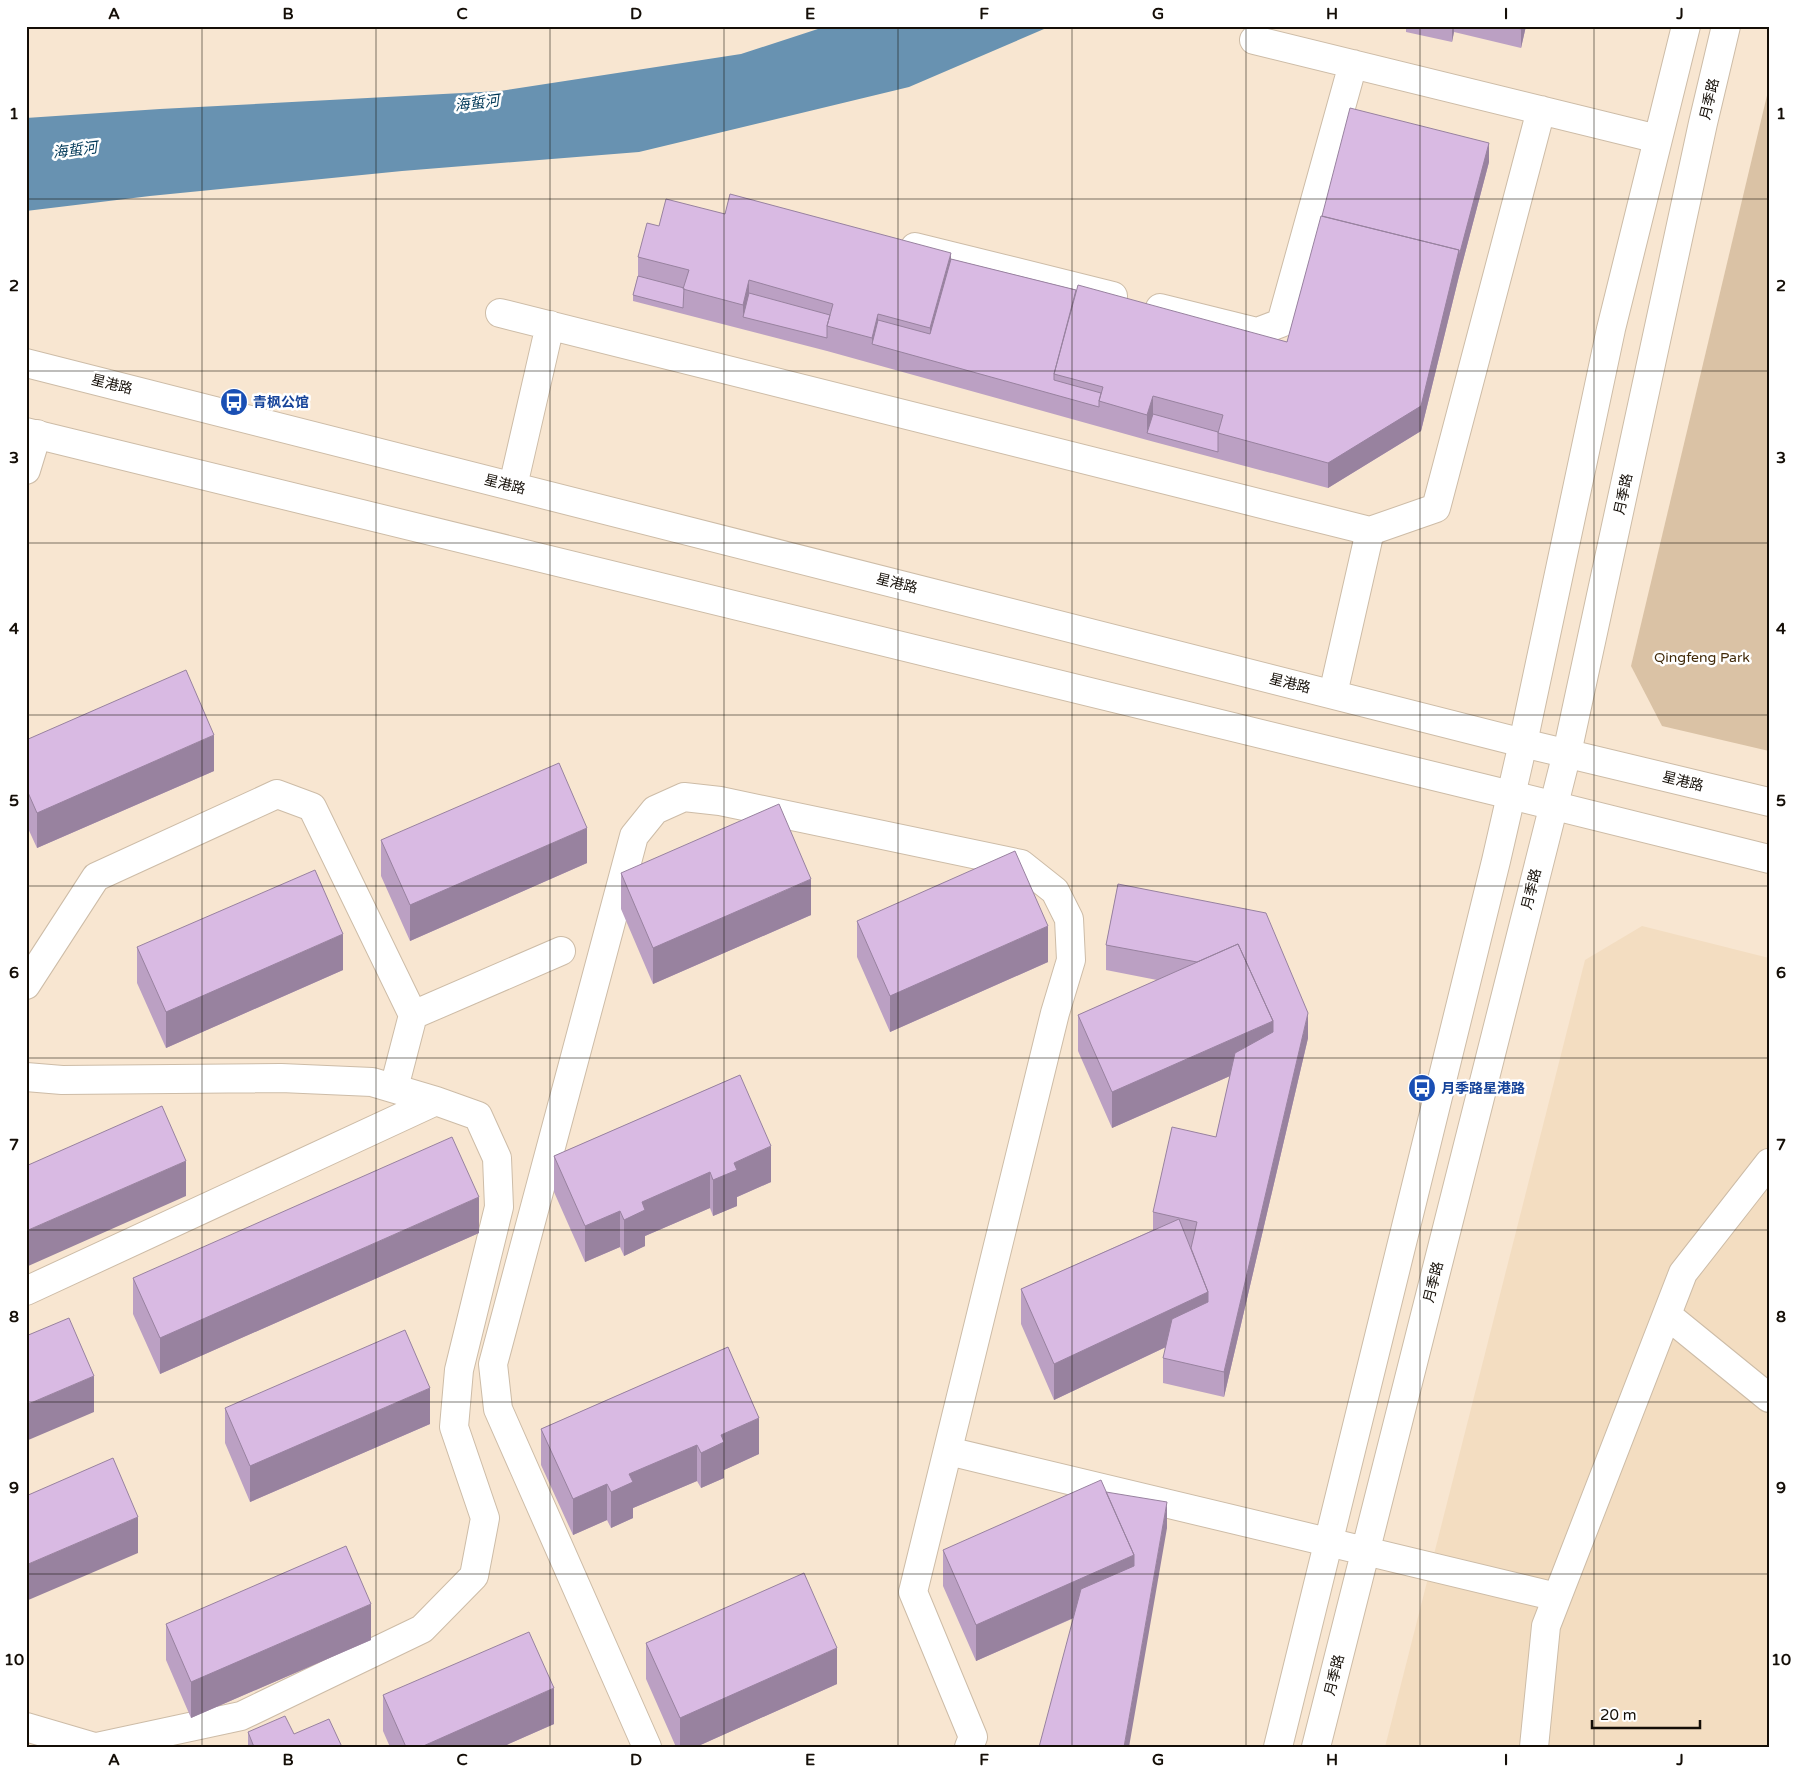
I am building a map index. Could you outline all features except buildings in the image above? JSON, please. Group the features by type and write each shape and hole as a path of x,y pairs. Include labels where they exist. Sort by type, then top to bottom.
{"main road":[{"path":"1278,1747 1511,795 1611,329 1686,26"},
{"name":"月季路","path":"1316,1747 1567,753 1726,26"},
{"path":"1254,40 1658,139"},
{"path":"891,241 1257,332 1281,322 1353,64"},
{"path":"500,312 1370,531 1436,508 1540,110"},
{"path":"513,486 550,325"},
{"name":"星港路","path":"26,363 1523,743 1769,802"},
{"path":"26,470 32,433 1553,805 1769,860"},
{"path":"1333,694 1370,531"},
{"path":"26,985 96,876 277,794 312,807 413,1015 394,1088"},
{"path":"647,1747 498,1409 493,1364 634,836 655,810 684,798 720,801 1021,864 1055,891 1069,919 1071,960 1055,1013 913,1592 972,1737 969,1747"},
{"path":"413,1015 561,951"},
{"path":"26,1077 62,1080 281,1078 372,1082 394,1088 478,1116 497,1158 499,1207 459,1370 454,1426 485,1518 474,1576 422,1629 241,1716 95,1747 26,1727"},
{"path":"26,1291 436,1101"},
{"path":"1534,1747 1546,1626 1667,1315 1684,1273 1769,1163"},
{"path":"1667,1315 1769,1398"},
{"path":"948,1451 1557,1597"}],"shaded area":[{"path":"1642,926 1769,958 1769,1747 1385,1747 1585,960"}],"green space":[{"name":"Qingfeng Park","path":"1769,87 1769,751 1662,726 1631,666"}],"water":[{"name":"海蜇河","path":"827,26 1051,26 909,87 639,152 402,171 150,196 26,211 26,118 500,91 741,54"}],"place":[{"name":"青枫公馆","path":"234,402"},
{"name":"月季路星港路","path":"1422,1088"}]}
